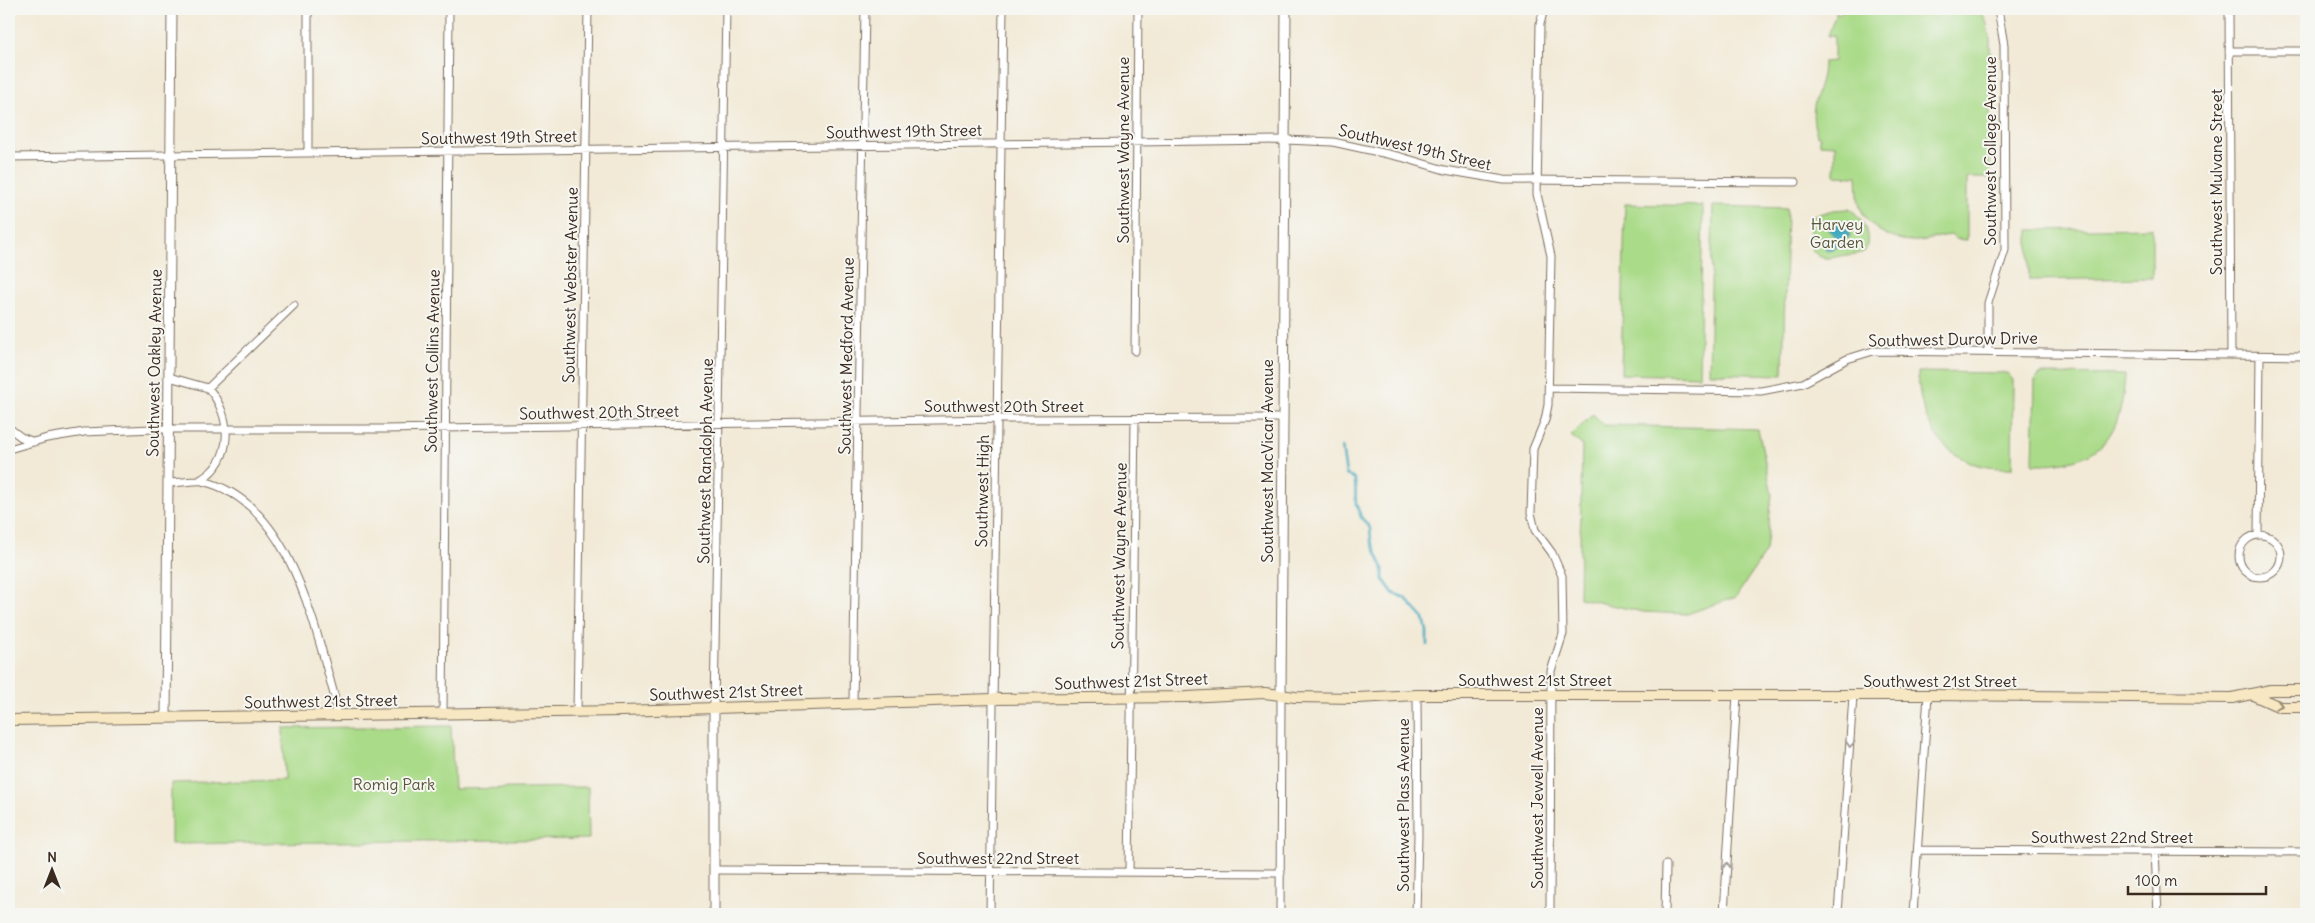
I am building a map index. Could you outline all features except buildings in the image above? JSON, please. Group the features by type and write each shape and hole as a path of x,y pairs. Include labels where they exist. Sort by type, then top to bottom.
{"main road":[{"name":"Southwest 21st Street","path":"9,720 578,712 1265,693 1295,697 1357,698 1417,695 1928,695 2232,698 2272,690 2306,690"},
{"path":"2253,695 2280,707 2306,707"}],"street":[{"path":"9,9 9,43"},
{"name":"Southwest Oakley Avenue","path":"166,718 172,9"},
{"path":"308,9 308,153"},
{"name":"Southwest Collins Avenue","path":"443,714 449,9"},
{"name":"Southwest Webster Avenue","path":"578,712 588,9"},
{"name":"Southwest Randolph Avenue","path":"714,914 714,707 726,9"},
{"name":"Southwest Medford Avenue","path":"853,704 865,9"},
{"name":"Southwest High","path":"990,914 1003,9"},
{"name":"Southwest Wayne Avenue","path":"1136,350 1138,9"},
{"name":"Southwest MacVicar Avenue","path":"1280,914 1286,9"},
{"name":"Southwest Jewell Avenue","path":"1544,9 1540,24 1537,180 1539,212 1549,241 1550,256 1549,388 1547,413 1532,457 1531,513 1535,530 1552,554 1562,576 1563,634 1551,671 1550,914"},
{"name":"Southwest College Avenue","path":"1988,351 1989,298 2005,250 2004,45 1998,9"},
{"name":"Southwest Mulvane Street","path":"2229,9 2231,355"},
{"path":"2229,50 2306,50"},
{"name":"Southwest 19th Street","path":"9,157 1285,140 1333,142 1354,146 1476,177 1537,180 1796,182"},
{"path":"208,388 294,305"},
{"name":"Southwest Durow Drive","path":"1549,388 1761,391 1803,383 1846,359 1873,351 2306,356"},
{"path":"2258,535 2260,356"},
{"path":"168,483 188,483 200,480 211,472 222,456 227,429 221,406 208,388 169,377"},
{"name":"Southwest 20th Street","path":"9,448 84,432 169,429 445,428 997,419 1282,418"},
{"name":"Southwest Wayne Avenue","path":"1129,872 1135,419"},
{"path":"9,428 21,437 34,442"},
{"path":"200,480 222,487 247,502 282,548 296,575 310,612 335,698 336,716"},
{"path":"2258,535 2270,538 2276,542 2280,555 2277,568 2272,573 2259,577 2246,572 2239,560 2239,554 2245,542 2258,535"},
{"name":"Southwest Plass Avenue","path":"1416,914 1417,695"},
{"path":"1724,914 1737,695"},
{"path":"1913,914 1928,695"},
{"path":"1838,914 1853,696"},
{"name":"Southwest 22nd Street","path":"1918,850 2306,852"},
{"path":"2155,852 2158,914"},
{"path":"1665,914 1666,865"},
{"name":"Southwest 22nd Street","path":"715,870 1281,873"}],"green space":[{"path":"1843,9 1980,9 1987,24 1990,40 1990,178 1967,178 1967,240 1956,239 1951,235 1918,241 1897,239 1889,236 1874,227 1860,207 1857,176 1835,175 1835,145 1820,144 1820,136 1817,135 1813,115 1821,81 1823,62 1834,61 1834,36 1828,36 1836,12 1841,14"},
{"path":"1625,204 1703,206 1699,376 1621,374"},
{"path":"1713,206 1787,208 1783,375 1709,373"},
{"name":"Harvey Garden","path":"1849,209 1854,212 1865,227 1867,245 1865,251 1858,254 1831,258 1818,256 1811,247 1811,216 1833,210"},
{"path":"2152,228 2152,278 2029,280 2029,230"},
{"path":"1918,372 2007,373 2013,380 2012,468 1978,465 1963,459 1940,440 1926,416 1919,387"},
{"path":"2041,374 2125,375 2123,398 2112,432 2102,444 2090,453 2075,460 2033,464 2035,380"},
{"path":"1593,414 1604,425 1758,429 1772,494 1766,551 1736,597 1687,614 1643,612 1579,598 1582,445 1571,436"},
{"name":"Romig Park","path":"451,726 454,789 588,787 589,839 171,844 171,783 284,780 283,728"}],"water":[{"path":"1837,224 1847,227 1850,236 1833,250 1827,251 1821,238 1824,237 1830,244 1835,242 1836,238 1827,228"}],"waterway":[{"path":"1342,447 1346,474 1355,480 1356,504 1361,517 1370,528 1371,541 1383,568 1383,579 1393,593 1405,598 1424,619 1427,631 1427,645"}]}
